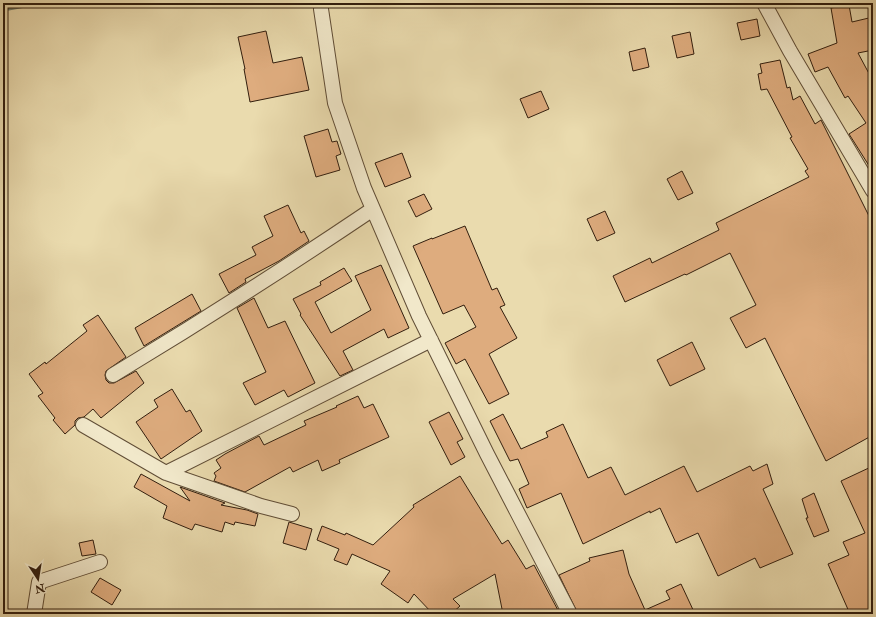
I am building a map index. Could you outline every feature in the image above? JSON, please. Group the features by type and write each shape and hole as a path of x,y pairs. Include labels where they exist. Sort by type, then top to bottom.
{"street":[{"path":"764,3 790,51 873,191"},
{"path":"321,9 335,103 372,209 430,340 570,614"},
{"path":"112,375 200,322 372,209"},
{"path":"166,473 430,340"},
{"path":"83,426 166,473 261,506 292,514"},
{"path":"34,614 39,582 100,562"}],"building":[{"path":"849,5 852,22 873,17 873,50 858,53 873,81 873,172 849,134 866,123 848,96 845,98 828,67 815,72 808,54 837,43 831,8"},
{"path":"757,19 760,36 741,40 737,23"},
{"path":"266,31 273,63 302,57 309,90 250,102 238,37"},
{"path":"690,32 694,54 677,58 672,36"},
{"path":"645,48 649,67 633,71 629,52"},
{"path":"780,60 787,88 790,87 793,100 800,96 815,124 821,120 873,224 873,435 826,461 765,338 746,348 730,318 756,305 730,253 686,275 685,274 625,302 613,276 650,258 652,263 719,230 716,223 809,177 805,171 808,169 790,138 792,137 767,89 761,90 758,74 762,73 760,64"},
{"path":"541,91 549,109 528,118 520,99"},
{"path":"328,129 332,142 337,141 341,154 336,156 340,170 316,177 304,136"},
{"path":"402,153 411,177 385,187 375,163"},
{"path":"682,171 693,193 678,200 667,179"},
{"path":"424,194 432,209 416,217 408,201"},
{"path":"288,205 301,233 304,231 309,241 279,261 245,279 246,282 229,293 219,274 256,255 252,247 273,236 264,216"},
{"path":"605,211 615,233 597,241 587,219"},
{"path":"465,226 492,290 497,288 505,305 500,307 517,338 489,354 509,394 489,404 465,359 456,364 445,343 476,327 464,305 443,314 413,246"},
{"path":"381,265 409,328 388,338 384,329 343,351 353,370 340,376 300,315 301,314 293,299 321,285 320,282 344,268 352,281 315,302 331,333 371,310 355,276"},
{"path":"192,294 201,311 144,346 135,328"},
{"path":"254,298 268,328 285,321 315,383 288,397 284,390 255,405 243,383 266,372 237,308"},
{"path":"98,315 126,357 106,371 106,380 109,383 114,383 136,371 144,383 101,418 93,409 84,417 78,418 75,421 75,425 65,434 53,420 55,418 38,396 43,393 29,374 45,362 46,364 87,331 83,325"},
{"path":"692,342 705,369 670,386 657,360"},
{"path":"172,389 186,412 190,410 202,431 161,459 136,422 158,407 154,400"},
{"path":"358,396 364,408 373,404 389,437 339,460 340,463 322,471 318,460 293,472 290,467 245,492 214,481 216,476 214,473 221,468 216,460 225,454 259,436 264,445 306,425 304,421"},
{"path":"449,412 463,439 457,442 465,457 451,465 429,422"},
{"path":"503,414 521,449 548,437 546,432 563,424 588,478 611,467 625,495 684,466 697,492 750,466 753,471 767,464 773,484 763,489 793,554 760,568 755,558 718,576 698,533 676,543 660,508 650,513 650,511 583,544 561,493 527,508 519,489 529,484 518,459 510,461 490,421"},
{"path":"873,466 873,614 850,614 828,564 849,555 843,542 865,533 841,481"},
{"path":"141,474 190,501 180,487 225,503 221,505 247,510 258,514 255,526 235,522 234,525 225,522 222,532 195,524 192,530 163,518 167,506 134,487"},
{"path":"460,476 502,544 508,540 526,569 534,565 560,614 503,614 495,574 453,599 460,606 451,614 433,614 414,594 408,603 381,584 390,571 352,554 347,565 334,560 339,549 317,540 322,526 345,535 346,533 373,545 414,507 413,505"},
{"path":"814,493 829,531 814,537 806,518 808,518 802,499"},
{"path":"289,522 312,529 306,550 283,543"},
{"path":"93,540 96,554 82,556 79,543"},
{"path":"623,550 629,574 645,610 670,599 666,591 681,584 695,614 578,614 559,575 590,561 589,558"},
{"path":"100,578 121,590 112,605 91,592"}],"waterway":[{"path":"3,9 36,3"}]}
